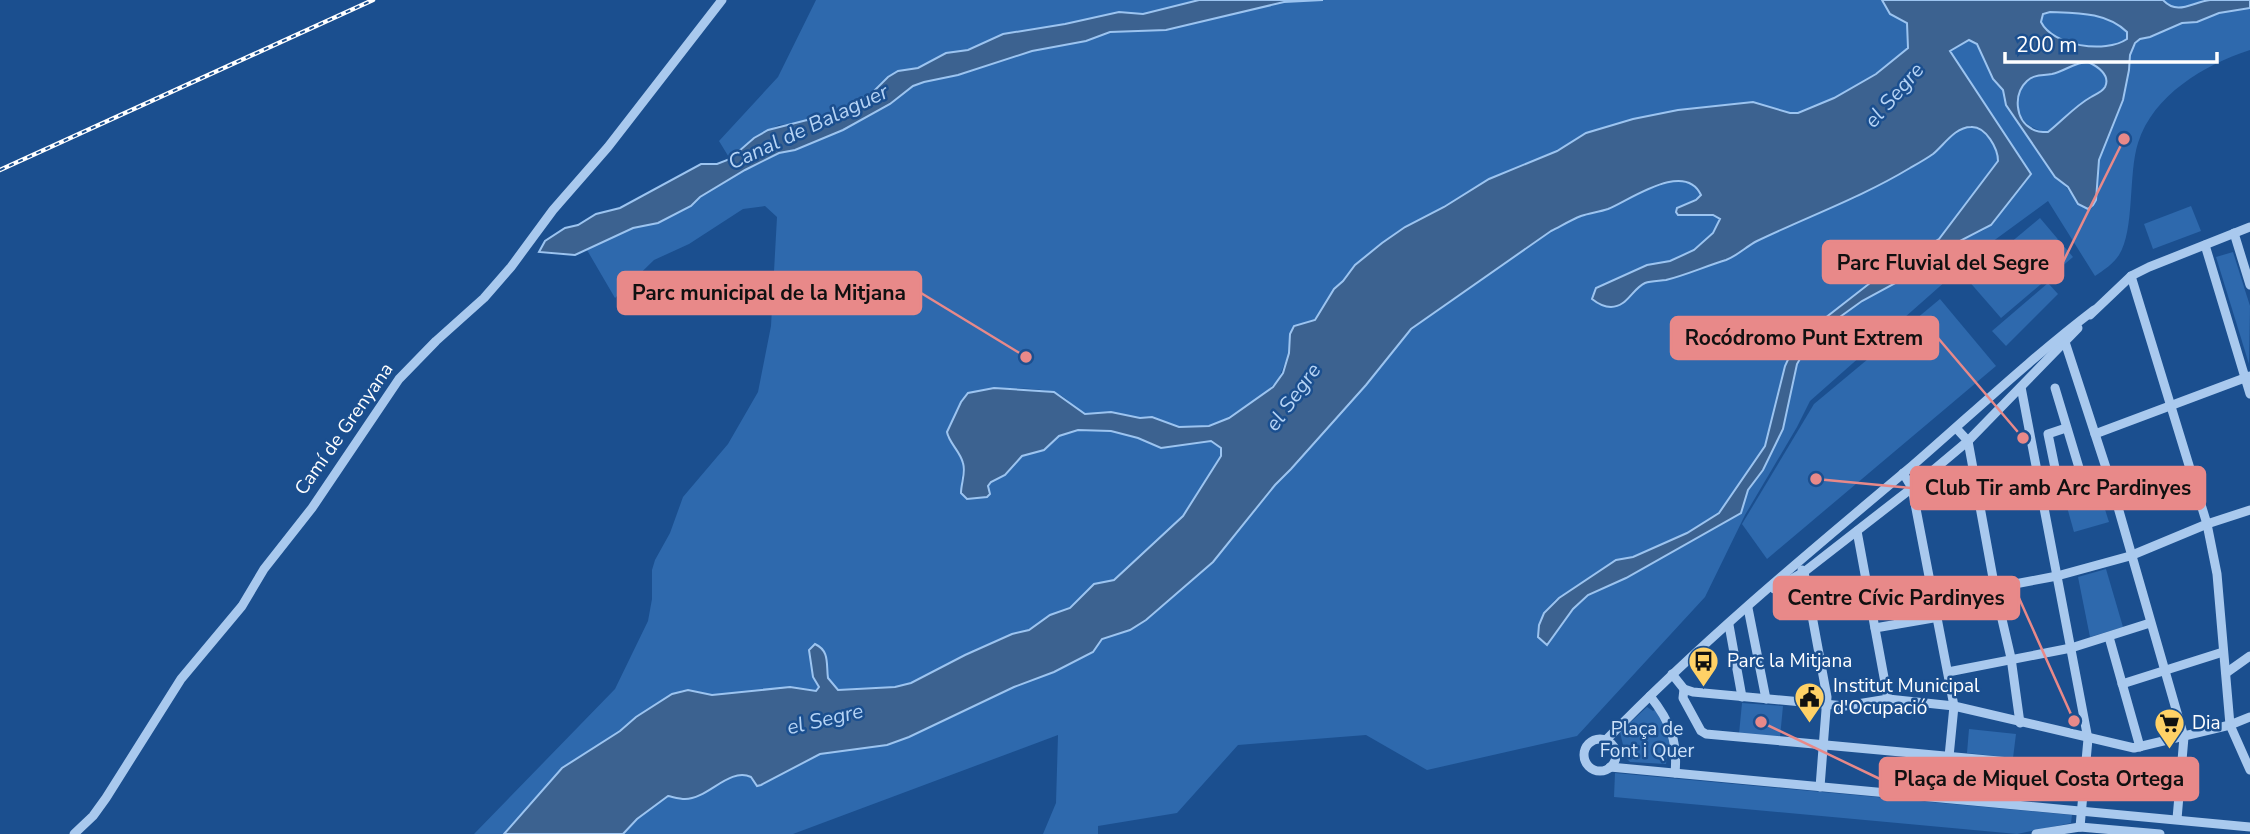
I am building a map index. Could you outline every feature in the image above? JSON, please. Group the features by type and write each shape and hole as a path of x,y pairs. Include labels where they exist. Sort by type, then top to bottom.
{"street":[{"name":"Camí de Grenyana","path":"74,834 93,816 106,798 181,679 242,606 264,569 312,508 399,379 505,275 553,210 616,138 722,0"},
{"path":"2250,227 2131,276 2064,338 2021,371 1795,564 1672,674 1606,740 1591,741 1585,749 1584,757 1587,764 1595,770 1615,765 1675,773 2250,827"},
{"path":"2234,233 2250,285"},
{"path":"2205,245 2250,394"},
{"path":"2131,276 2207,524 2217,574 2230,725 2250,770"},
{"path":"1760,597 1804,572 1969,441 2018,392 2064,338"},
{"path":"2064,338 2110,483 2184,737 2177,819"},
{"path":"2018,392 2021,371"},
{"path":"2095,434 2247,377"},
{"path":"2007,383 2014,385 2018,392 2043,503 2088,739 2080,827"},
{"path":"2055,388 2086,491"},
{"path":"1956,428 1969,441 1995,589 2011,658 2020,723"},
{"path":"2062,498 2048,434 2066,428"},
{"path":"1903,473 1912,488 1939,617 1954,706 1945,797"},
{"path":"2043,503 2110,483"},
{"path":"1935,599 2057,576 2130,556 2207,524 2250,510"},
{"path":"1857,531 1888,699"},
{"path":"1795,564 1804,572 1827,704 1819,787"},
{"path":"1748,608 1766,699"},
{"path":"1875,628 1939,617"},
{"path":"1948,671 2071,648 2150,623"},
{"path":"1729,625 1742,697"},
{"path":"2109,637 2140,747"},
{"path":"2122,684 2223,652"},
{"path":"2226,673 2250,656"},
{"path":"1672,674 1684,689 1693,692 1845,706 1888,699 1954,706 2134,748 2230,725 2250,717"},
{"path":"1684,689 1683,698 1703,733 2086,769"},
{"path":"1650,695 1673,732 1677,755 1675,773"},
{"path":"1606,740 1615,750 1615,765"},
{"path":"2036,834 2080,827 2160,834"}],"green space":[{"path":"816,0 1199,0 1143,14 1119,12 1003,34 968,50 946,53 918,68 894,73 866,99 846,107 837,115 819,121 779,125 768,130 754,138 730,159 719,141 778,77"},
{"path":"1882,0 1890,14 1907,23 1908,48 1876,74 1819,106 1798,113 1753,102 1678,110 1633,119 1586,133 1572,143 1405,227 1355,265 1334,289 1315,320 1294,326 1289,338 1289,353 1278,380 1266,392 1221,422 1209,426 1179,427 1148,417 1111,412 1085,414 1062,396 1050,391 1000,389 968,393 950,424 947,436 959,452 963,463 961,484 971,499 987,497 990,494 990,482 1005,475 1022,456 1044,450 1059,436 1078,430 1111,431 1161,448 1211,441 1221,448 1221,456 1183,516 1114,580 1094,584 1070,608 1050,615 1029,630 949,663 911,683 895,687 838,690 828,678 827,664 809,650 813,677 819,688 816,691 790,687 716,695 683,690 672,694 562,768 504,834 474,834 615,689 648,621 655,560 670,533 683,497 728,444 758,392 771,326 777,217 765,206 743,209 689,244 654,260 615,298 587,250 633,228 658,223 691,206 700,197 745,170 780,153 795,150 843,130 921,83 966,73 1032,51 1086,41 1110,32 1166,30 1287,1"},
{"path":"2126,0 2250,0 2250,50 2198,73 2168,96 2155,110 2138,143 2127,231 2117,258 2095,276 2048,201 1981,250 1810,401 1745,515 1705,597 1577,736 1427,770 1366,735 1238,745 1177,813 1098,826 1098,834 1043,834 1056,803 1058,735 793,834 623,834 637,819 668,796 683,799 694,797 727,779 743,775 751,777 755,783 761,785 820,754 887,745 909,737 1014,687 1054,672 1093,652 1102,639 1142,623 1213,562 1275,485 1366,385 1405,336 1435,310 1551,230 1671,182 1688,181 1695,185 1700,198 1680,206 1682,216 1713,215 1720,219 1710,236 1694,250 1670,261 1647,266 1596,288 1603,305 1615,307 1636,288 1648,282 1666,279 1724,260 1749,244 1820,211 1856,198 1869,188 1927,158 1967,127 1978,128 1990,139 1998,161 1942,236 1902,262 1898,268 1870,283 1797,340 1785,366 1765,446 1719,513 1687,533 1632,557 1616,560 1555,600 1544,613 1547,645 1573,609 1588,595 1626,578 1741,513 1748,490 1763,470 1783,429 1797,364 1808,345 1826,327 1862,301 1914,273 1950,246 1984,230 1994,222 2030,174 1950,51 1969,40 1974,41 1993,79 2003,90 2004,100 2059,181 2083,206 2088,208 2093,205 2099,160 2123,100 2130,53 2138,40"},
{"path":"2050,12 2101,17 2119,25 2127,32 2127,39 2106,46 2068,42 2056,37 2041,22 2043,14"},
{"path":"2081,62 2089,62 2101,70 2106,78 2106,85 2102,90 2048,132 2029,125 2019,112 2017,104 2021,88 2031,78 2052,74"},
{"path":"2191,206 2201,231 2153,249 2144,224"},
{"path":"2040,218 2073,257 2001,318 1967,279"},
{"path":"2233,252 2250,306 2249,364 2216,257"},
{"path":"2048,283 2058,294 2006,346 1992,331"},
{"path":"1940,299 1996,366 1767,559 1742,524 1814,404"},
{"path":"2101,497 2109,522 2074,532 2067,507"},
{"path":"2106,569 2123,627 2090,637 2078,577"},
{"path":"1742,703 1783,706 1780,737 1739,734"},
{"name":"Plaça de Font i Quer","path":"1647,707 1653,711 1656,709 1667,729 1673,756 1667,756 1666,764 1630,762 1626,758 1620,732"},
{"path":"1969,729 2016,734 2013,758 1967,753"},
{"path":"1615,773 2072,815 2071,823 2017,834 1614,797"}],"water":[{"path":"1199,0 1323,0 1284,2 1166,30 1110,32 1086,41 1032,51 958,75 924,82 913,86 890,104 843,130 795,150 779,153 745,170 700,197 691,206 658,223 633,228 575,255 539,252 545,241 565,228 578,225 596,214 620,208 701,164 717,164 730,159 754,138 768,130 837,115 846,107 866,99 898,71 918,68 946,53 968,50 1003,34 1119,12 1143,14"},
{"name":"el Segre","path":"1882,0 2163,0 2180,8 2210,0 2250,0 2250,8 2219,13 2197,22 2182,23 2135,43 2130,55 2123,100 2099,160 2096,200 2088,209 2078,204 2068,187 2055,177 2006,105 2003,90 1993,79 1977,44 1969,40 1950,51 2031,174 1991,225 1950,246 1914,273 1862,301 1826,327 1808,345 1797,364 1783,429 1763,470 1748,490 1741,513 1626,578 1588,595 1573,609 1547,645 1538,637 1539,625 1544,613 1559,598 1616,560 1633,557 1687,533 1719,513 1765,446 1785,366 1797,340 1870,283 1898,268 1902,262 1939,239 1998,161 1996,150 1982,130 1971,127 1960,130 1930,156 1873,188 1757,241 1726,260 1674,278 1645,283 1617,306 1606,306 1592,299 1596,288 1647,265 1670,261 1694,250 1713,233 1720,219 1713,215 1678,215 1677,208 1701,195 1693,185 1683,181 1657,186 1608,209 1574,219 1551,231 1411,329 1366,385 1275,485 1213,562 1146,620 1130,630 1102,639 1093,652 1054,672 1014,687 887,745 820,754 757,786 751,777 743,775 735,776 694,798 668,796 637,819 623,834 504,834 562,768 672,694 688,690 712,695 790,687 816,691 819,687 813,677 809,650 815,644 825,654 828,678 838,690 895,687 911,683 1012,634 1029,630 1050,615 1070,608 1094,584 1114,580 1183,516 1221,456 1221,448 1211,441 1161,448 1111,431 1078,430 1059,436 1044,450 1022,456 1005,475 991,482 988,486 990,494 987,497 967,499 961,493 963,463 947,432 968,393 994,388 1054,392 1085,414 1111,412 1140,418 1152,417 1179,427 1209,426 1229,418 1273,387 1283,373 1294,326 1315,320 1334,289 1355,265 1405,227 1489,179 1557,151 1586,133 1633,119 1678,110 1753,102 1798,113 1834,98 1876,74 1908,48 1907,23 1890,14","holes":["2050,12 2101,17 2119,25 2127,32 2127,39 2117,44 2093,47 2068,42 2056,37 2041,22 2043,14","2088,62 2105,75 2104,89 2048,132 2036,131 2026,125 2018,106 2022,86 2036,76 2052,74"]}],"waterway":[{"name":"Canal de Balaguer","path":"815,124 846,111"}],"railway":[{"path":"0,170 373,0"}],"place":[{"name":"Parc Fluvial del Segre","path":"2124,139"},
{"name":"Parc municipal de la Mitjana","path":"1026,357"},
{"name":"Rocódromo Punt Extrem","path":"2023,438"},
{"name":"Club Tir amb Arc Pardinyes","path":"1816,479"},
{"name":"Parc la Mitjana","path":"1704,688"},
{"name":"Centre Cívic Pardinyes","path":"2074,721"},
{"name":"Plaça de Miquel Costa Ortega","path":"1761,722"},
{"name":"Institut Municipal d'Ocupació","path":"1810,724"},
{"name":"Dia","path":"2169,750"}]}
